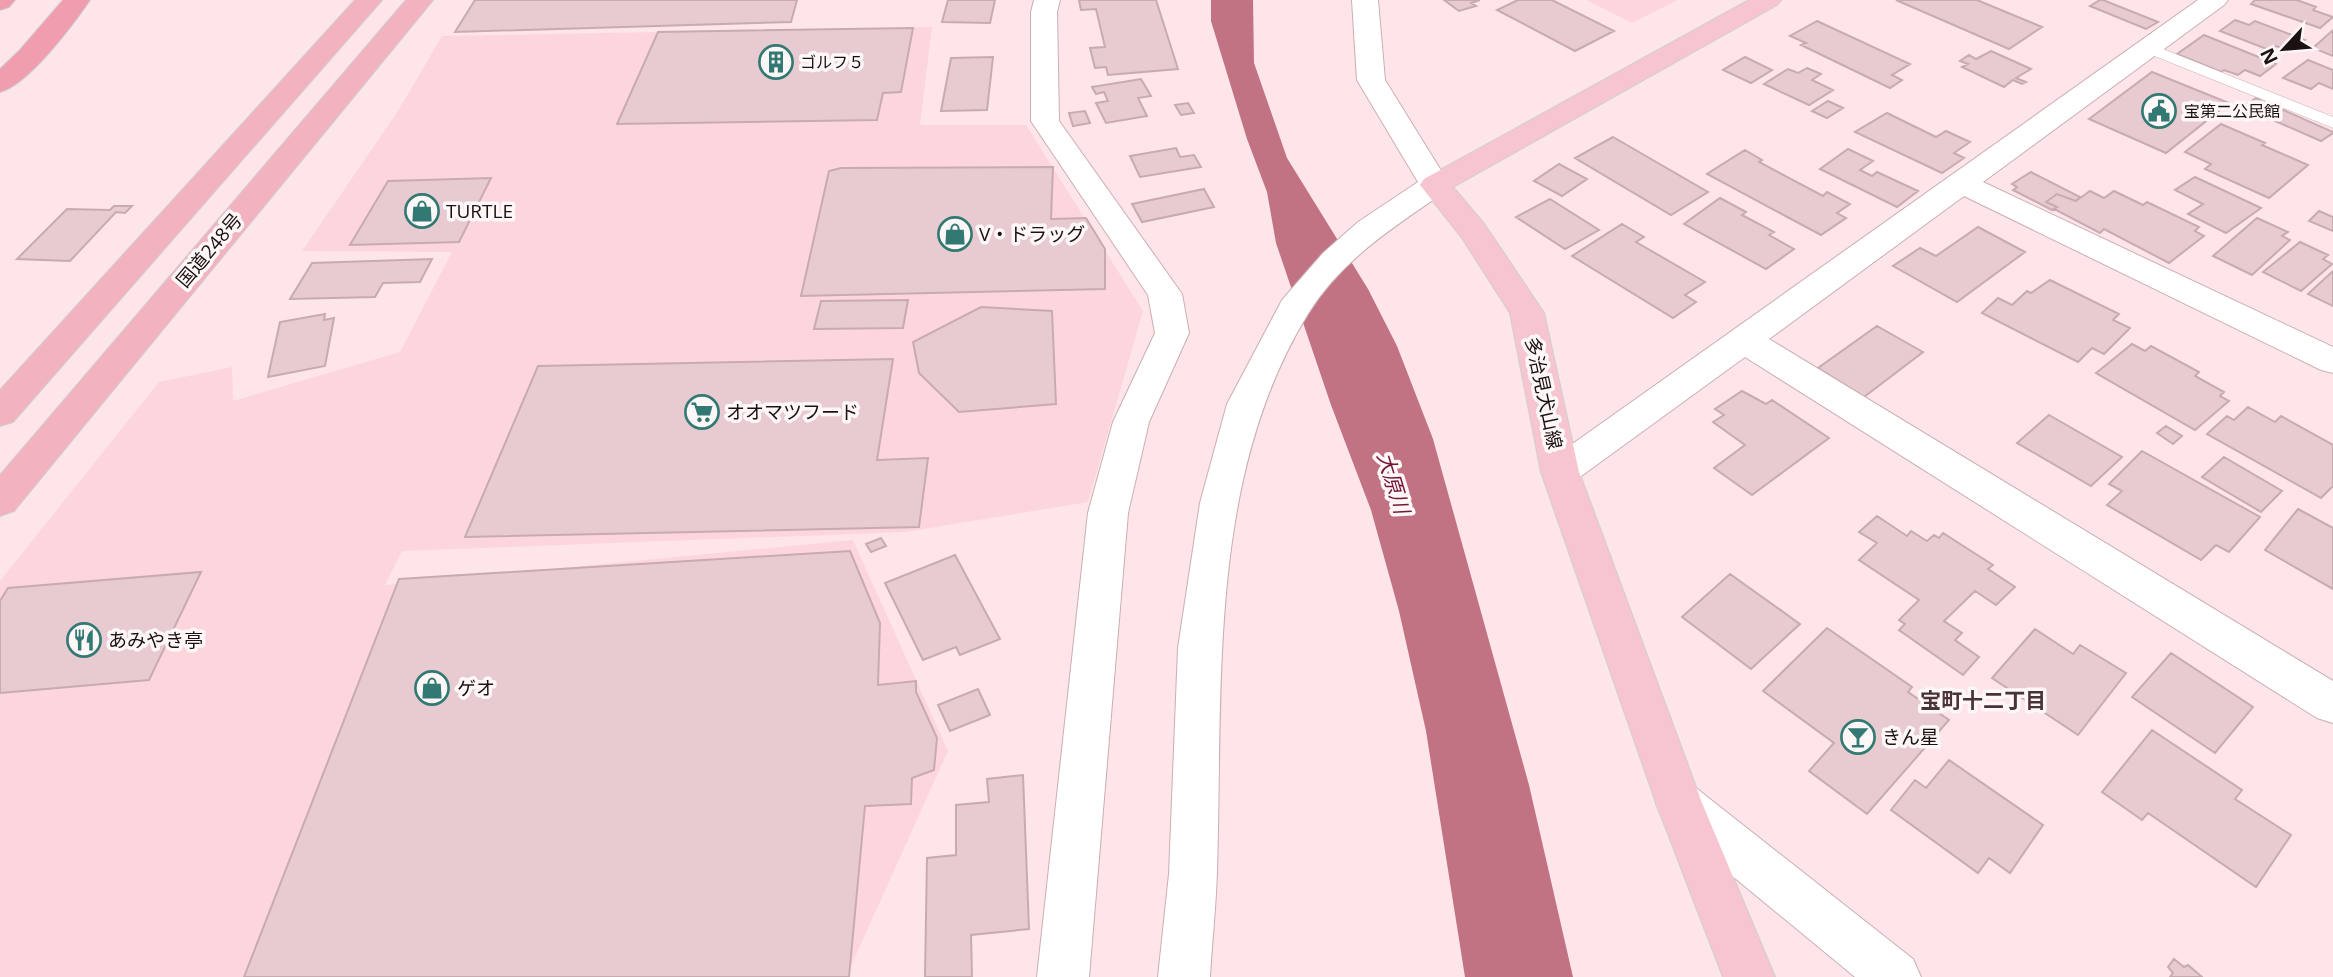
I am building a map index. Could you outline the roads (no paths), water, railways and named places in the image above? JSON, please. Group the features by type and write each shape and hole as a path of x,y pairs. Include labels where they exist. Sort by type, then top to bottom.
{"highway":[{"path":"0,84 29,57 77,0"},
{"path":"0,413 369,0"},
{"name":"国道248号","path":"0,500 420,0"}],"main road":[{"path":"1435,185 1768,0"},
{"name":"多治見犬山線","path":"1435,185 1474,232 1527,313 1560,472 1679,803 1749,977"}],"street":[{"path":"1047,0 1044,12 1045,121 1165,294 1172,333 1131,422 1108,513 1063,977"},
{"path":"1184,977 1193,874 1199,648 1219,503 1245,404 1294,308 1334,260 1369,229 1435,185 1371,80 1365,0"},
{"path":"1560,472 2215,0"},
{"path":"1961,183 2333,361"},
{"path":"1744,340 2333,704"},
{"path":"1679,803 1895,977"}],"lane":[{"path":"2148,48 2333,123"}],"water":[{"name":"大原川","path":"1211,0 1253,0 1254,63 1287,158 1368,289 1397,346 1433,439 1529,785 1573,977 1465,977 1426,731 1399,611 1371,510 1331,405 1276,243 1267,192 1247,139 1211,21"}],"place":[{"name":"ゴルフ５","path":"776,62"},
{"name":"宝第二公民館","path":"2159,111"},
{"name":"TURTLE","path":"422,211"},
{"name":"V・ドラッグ","path":"955,234"},
{"name":"オオマツフード","path":"702,412"},
{"name":"あみやき亭","path":"84,640"},
{"name":"ゲオ","path":"432,688"},
{"name":"きん星","path":"1858,737"}],"district":[{"name":"宝町十二丁目","path":"1983,701"}]}
